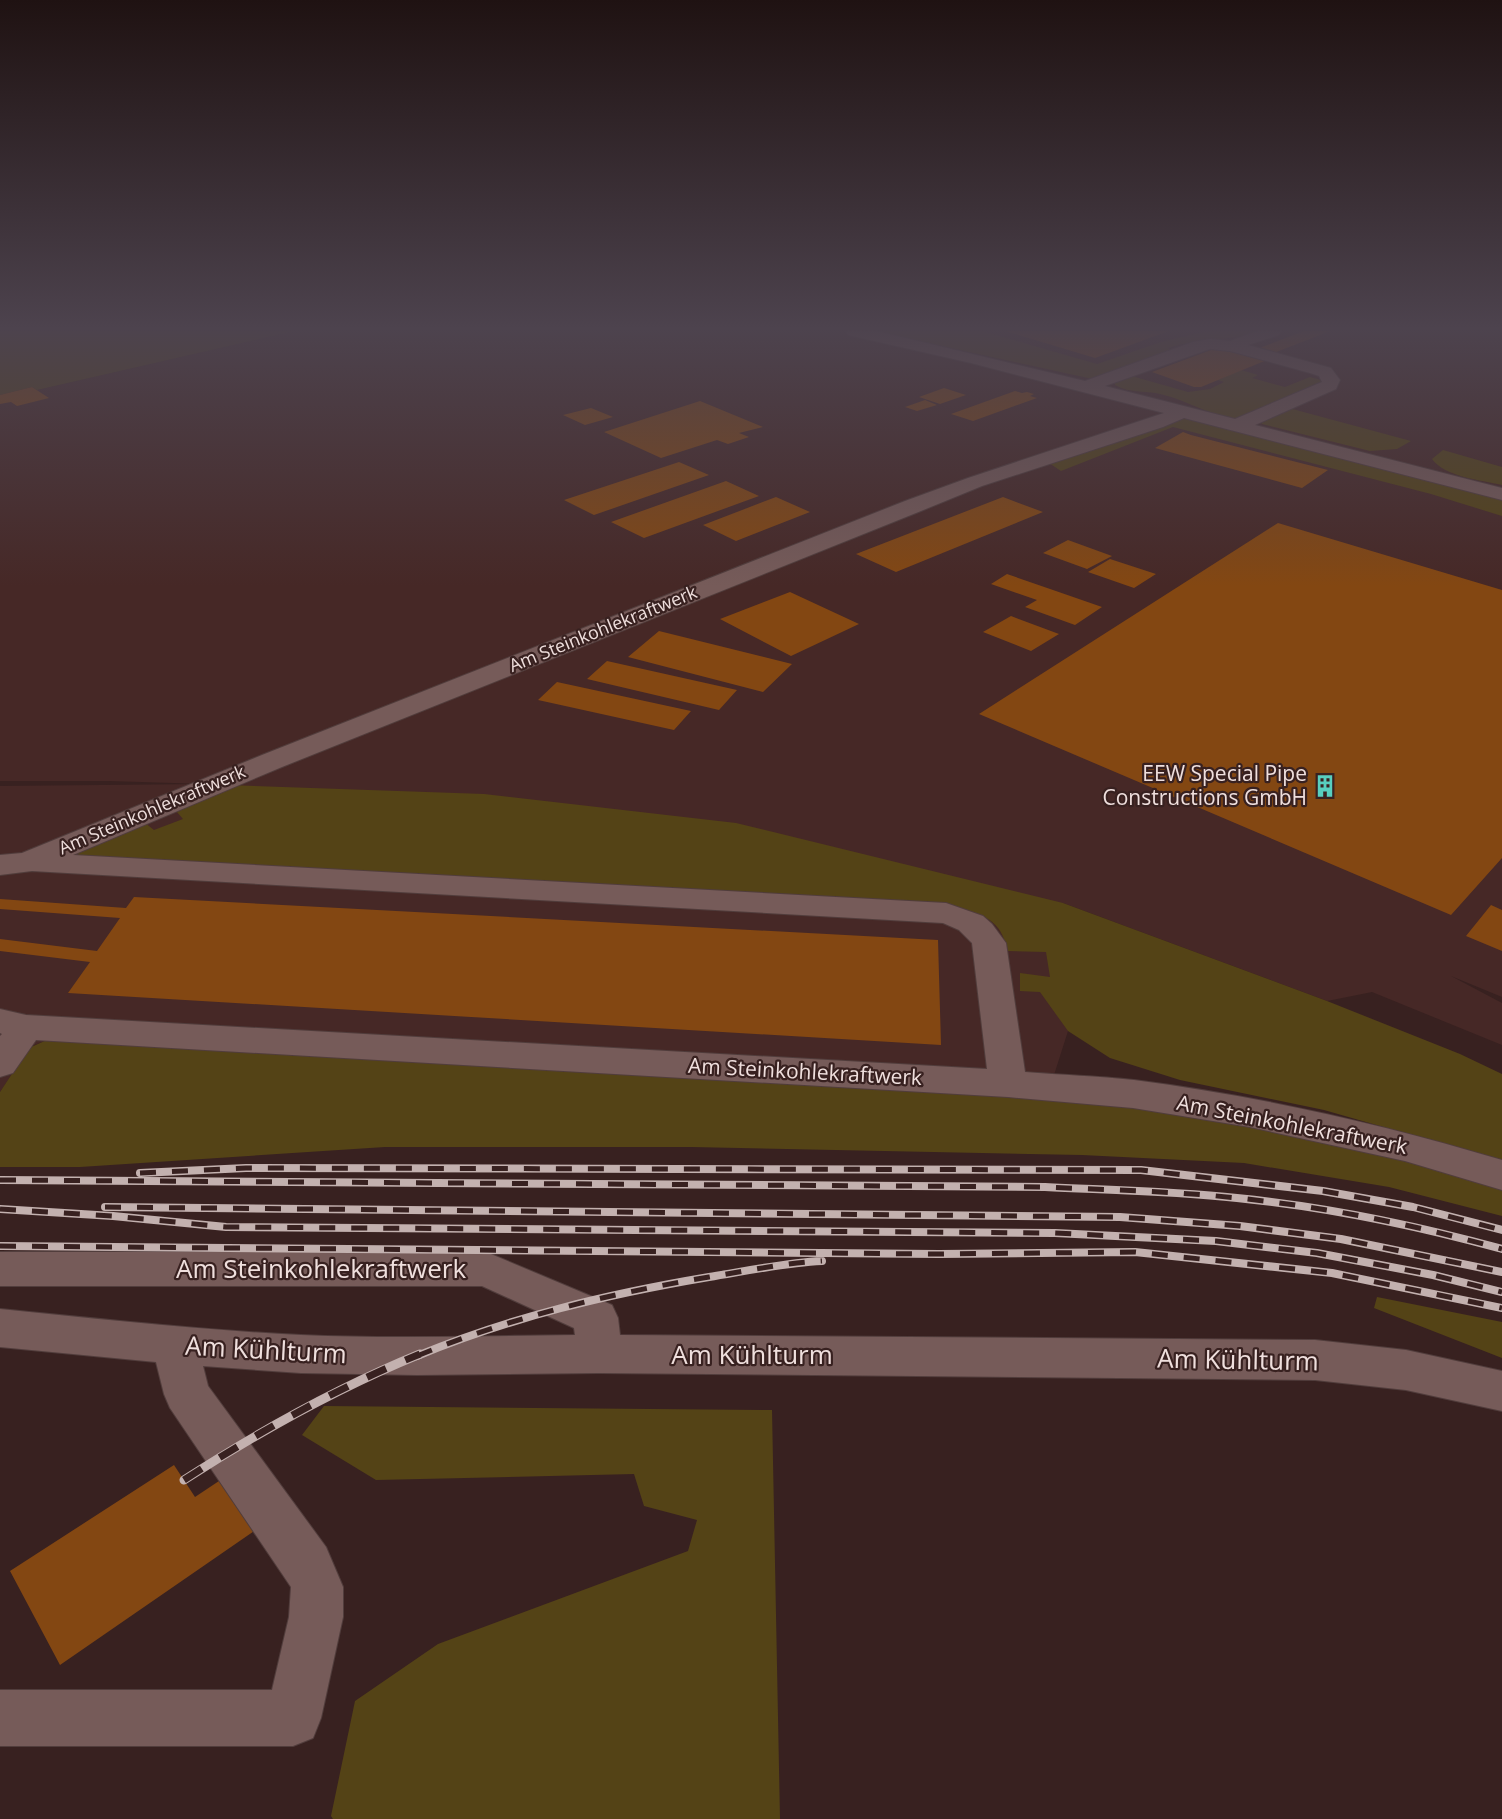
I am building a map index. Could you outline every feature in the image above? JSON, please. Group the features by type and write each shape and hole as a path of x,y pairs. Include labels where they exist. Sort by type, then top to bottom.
{"street":[{"name":"Am Steinkohlekraftwerk","path":"14,863 975,482 1172,416"},
{"path":"1203,416 1502,494"},
{"path":"1238,425 1259,416"},
{"name":"Am Steinkohlekraftwerk","path":"14,863 946,914 968,919 981,929 989,943 1008,1084"},
{"name":"Am Steinkohlekraftwerk","path":"0,1064 13,1024 1008,1084 1133,1095 1250,1113 1405,1146 1502,1175"},
{"name":"Am Steinkohlekraftwerk","path":"0,1269 486,1269 596,1318 599,1354"},
{"name":"Am Kühlturm","path":"0,1328 174,1345 301,1354 1315,1360 1406,1370 1502,1391"},
{"path":"0,1718 293,1718 316,1617 317,1587 308,1565 188,1394 174,1345"}],"shaded area":[{"path":"0,416 1502,416 1502,997 1451,976 1502,1003 1502,1045 1372,992 1327,1001 1063,903 1068,1031 1047,1097 49,1039 30,1047 0,1092 0,786 205,784 0,781"},
{"path":"1223,416 1246,416 1235,419"},
{"path":"1266,416 1318,416 1411,441 1397,449 1370,451 1262,424 1259,419"},
{"path":"1188,417 1502,498 1502,516 1431,494 1173,427 1061,471 1049,463"},
{"path":"1443,450 1502,467 1502,485 1464,477 1445,470 1432,459"},
{"path":"226,785 484,794 736,823 1063,903 1327,1001 1460,1054 1502,1074 1502,1161 1324,1110 1180,1080 1110,1058 1068,1031 1040,992 1020,991 1020,973 1050,977 1046,952 1007,951 1001,932 996,925 982,916 955,907 65,860 68,848 145,823 154,830 183,819 176,811"},
{"path":"49,1039 1096,1099 1194,1110 1502,1184 1502,1216 1389,1187 1244,1163 1082,1155 691,1147 385,1147 80,1167 0,1167 0,1092 29,1048"},
{"path":"1377,1297 1502,1322 1502,1358 1374,1308"},
{"path":"324,1406 772,1410 780,1819 333,1819 331,1816 355,1701 438,1644 688,1551 697,1520 644,1506 634,1474 376,1480 302,1435"}],"building":[{"path":"565,416 613,417 585,425"},
{"path":"654,416 736,416 763,427 739,433 749,437 728,444 717,440 661,458 604,432"},
{"path":"957,416 987,416 973,421"},
{"path":"1183,432 1328,470 1302,488 1155,448"},
{"path":"679,462 709,475 594,515 564,500"},
{"path":"726,481 759,496 644,538 611,522"},
{"path":"776,497 810,512 736,541 703,525"},
{"path":"1003,497 1043,512 896,572 856,554"},
{"name":"EEW Special Pipe Constructions GmbH","path":"1278,523 1502,590 1502,858 1451,915 979,714"},
{"path":"1068,540 1112,556 1087,569 1043,553"},
{"path":"1110,559 1156,574 1134,588 1088,572"},
{"path":"1007,574 1102,607 1075,625 1025,607 1037,600 991,584"},
{"path":"790,592 859,624 791,656 720,619"},
{"path":"1011,616 1059,634 1031,651 983,632"},
{"path":"659,631 792,664 763,692 628,657"},
{"path":"607,661 737,690 719,710 587,679"},
{"path":"557,682 691,711 674,730 538,700"},
{"path":"134,897 938,940 941,1045 68,993 90,962 0,951 0,939 97,951 120,918 0,909 0,899 126,908"},
{"path":"1491,905 1502,910 1502,951 1466,936"},
{"path":"174,1465 195,1497 222,1479 257,1529 60,1665 10,1571"}],"railway":[{"path":"140,1173 246,1168 1141,1170 1323,1191 1413,1207 1502,1230"},
{"path":"0,1180 1045,1187 1141,1191 1304,1206 1437,1232 1502,1249"},
{"path":"105,1207 1120,1217 1240,1226 1341,1239 1502,1272"},
{"path":"0,1209 113,1216 226,1227 1055,1233 1216,1241 1317,1253 1433,1275 1502,1292"},
{"path":"0,1246 939,1254 1135,1252 1332,1273 1502,1308"},
{"path":"417,1356 524,1318 597,1299 751,1270 822,1261"},
{"path":"184,1480 299,1411 420,1354"}],"place":[{"name":"EEW Special Pipe Constructions GmbH","path":"1325,786"}]}
